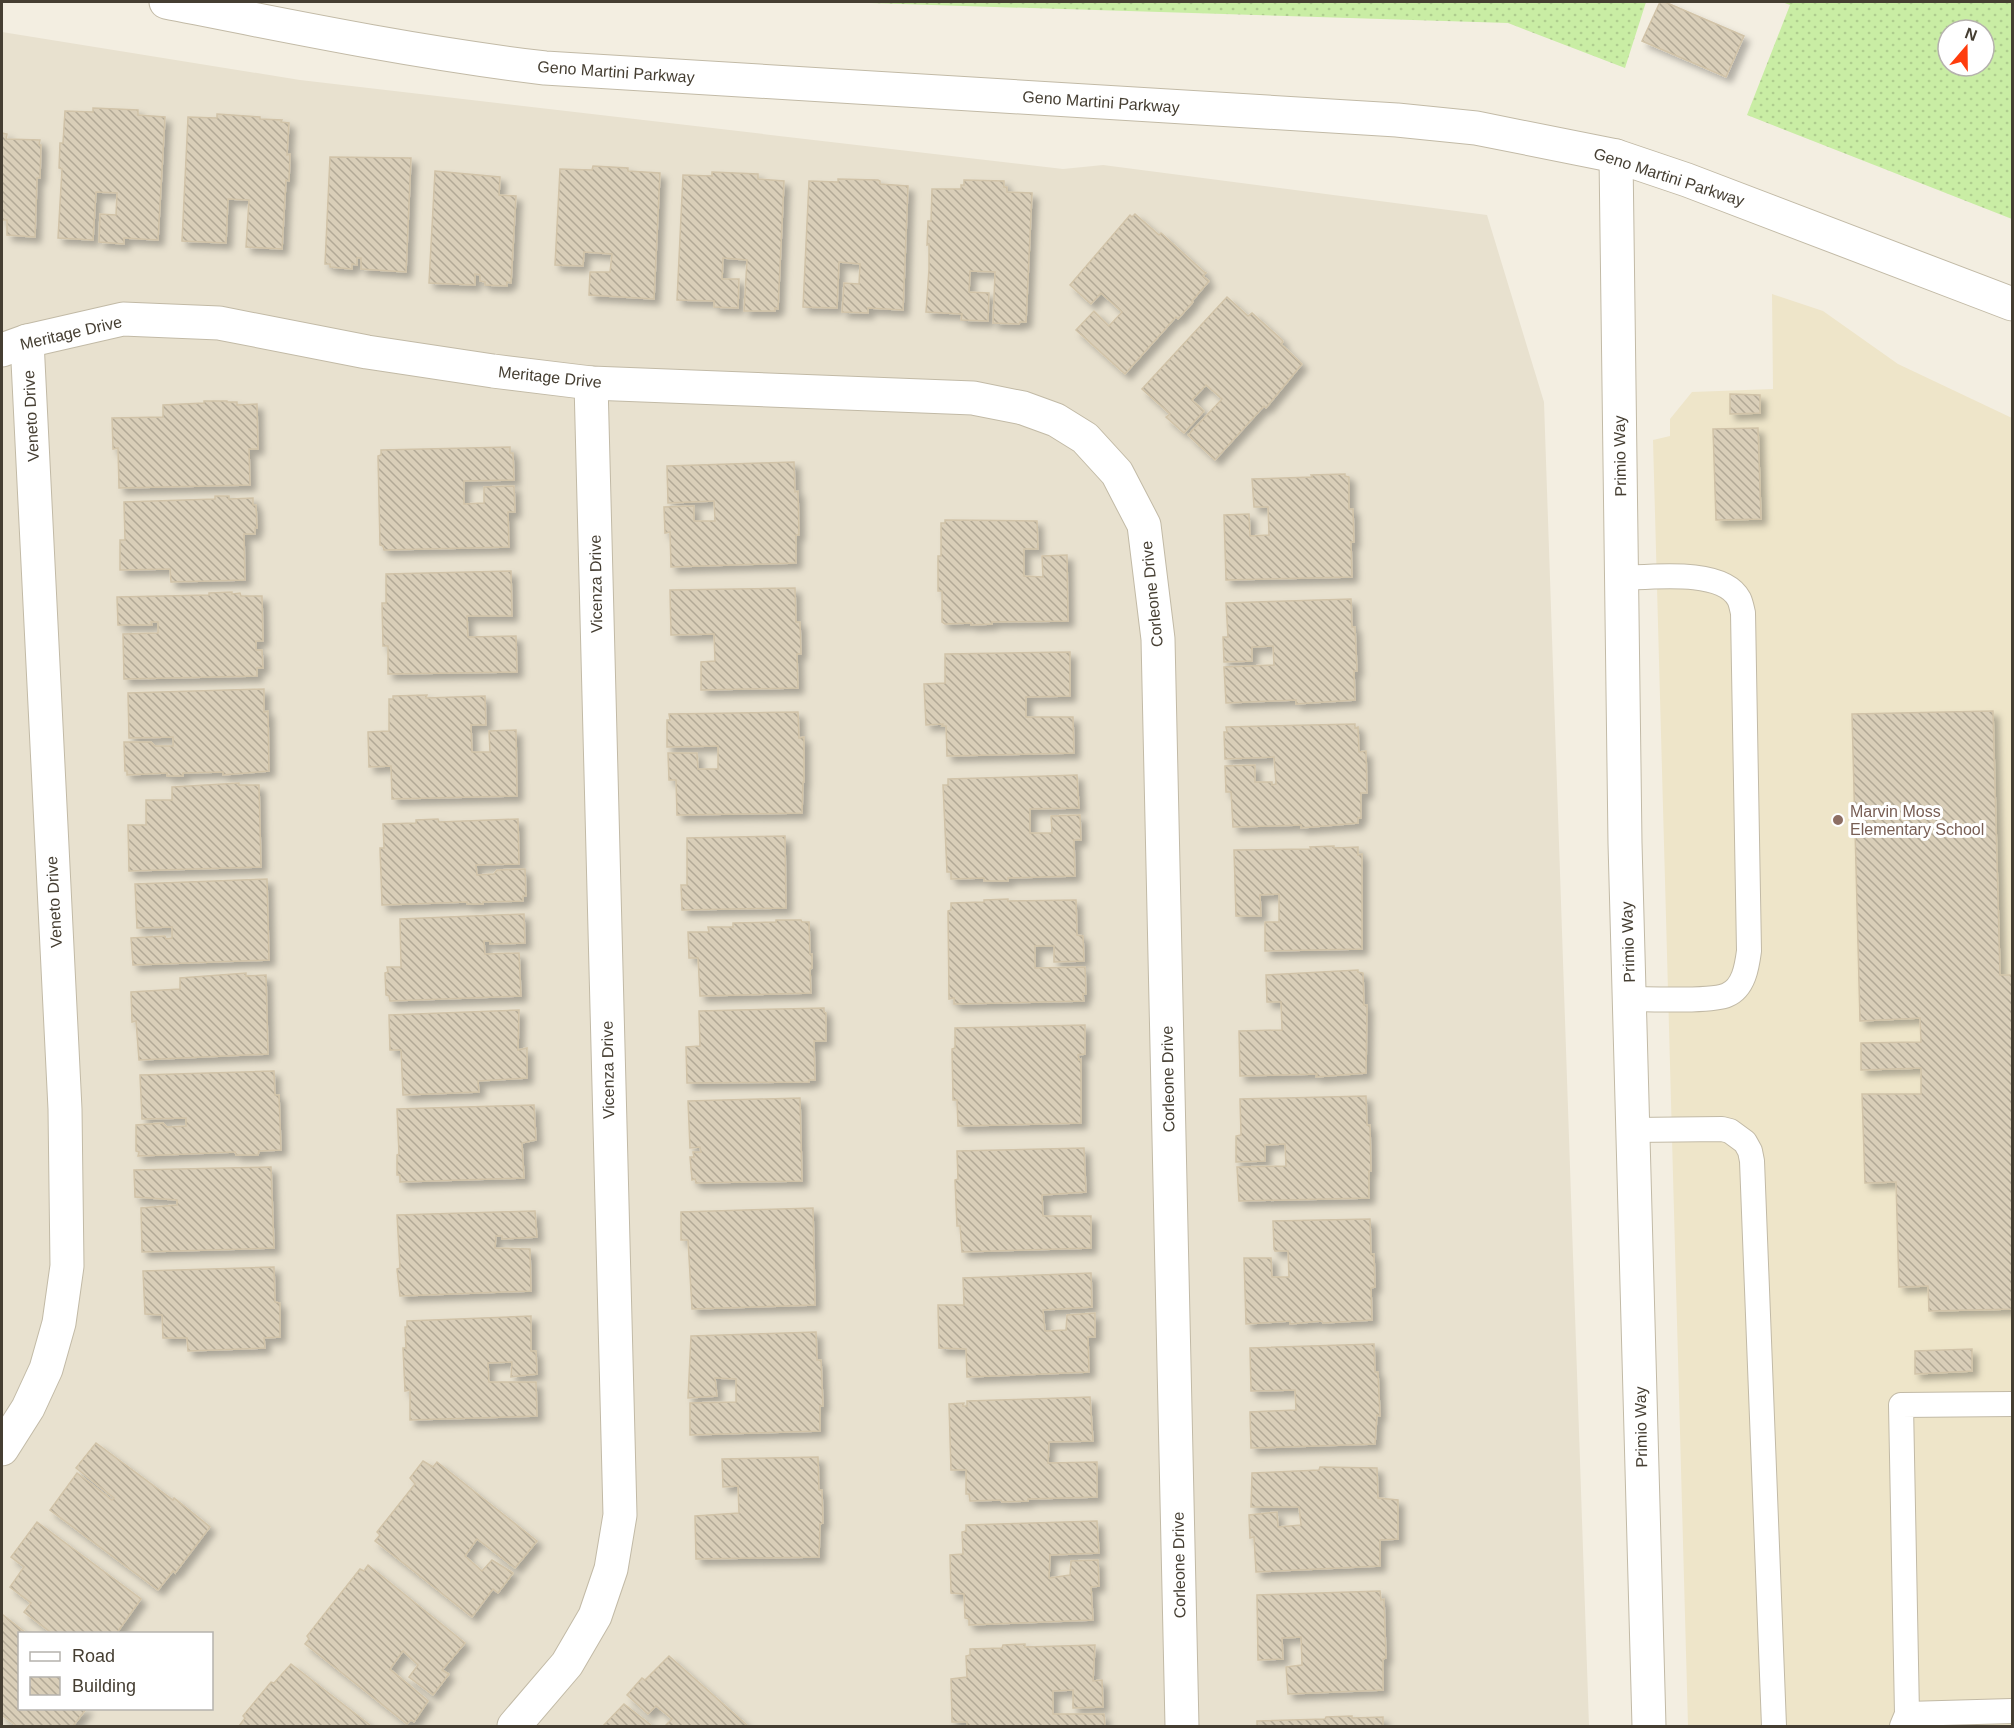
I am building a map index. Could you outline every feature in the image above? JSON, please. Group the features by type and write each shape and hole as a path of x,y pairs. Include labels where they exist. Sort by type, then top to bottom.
{"street":[{"name":"Geno Martini Parkway","path":"166,2 472,60 545,68 1397,120 1476,128 1616,156 1687,180 2013,304"},
{"name":"Primio Way","path":"1616,156 1625,843 1649,1726"},
{"name":"Meritage Drive","path":"14,345 123,319 219,323 367,352 591,383 973,398 1023,408 1056,420 1085,438 1095,448"},
{"name":"Veneto Drive","path":"2,1449 28,1408 46,1369 59,1323 67,1266 65,1109 14,345"},
{"name":"Vicenza Drive","path":"514,1726 567,1664 595,1616 611,1569 620,1515 591,383"},
{"name":"Corleone Drive","path":"1095,448 1118,472 1144,525 1158,639 1182,1726"}],"lane":[{"path":"1622,578 1693,577 1707,579 1731,590 1739,598 1743,613 1749,951 1746,970 1738,986 1728,995 1711,998 1630,999"},
{"path":"1633,1130 1722,1129 1738,1135 1750,1151 1774,1726"},
{"path":"2013,1404 1901,1405 1905,1720 2013,1711"}],"shaded area":[{"path":"2,32 300,80 1063,169 1103,165 1487,215 1544,402 1589,1726 2,1726"},
{"name":"Marvin Moss Elementary School","path":"1772,294 1823,311 1898,364 2012,418 2012,1726 1688,1726 1653,440 1670,436 1670,419 1692,392 1773,389"}],"green space":[{"path":"838,2 1646,2 1625,68 1508,23"},
{"path":"1782,2 2012,2 2012,219 1747,115 1790,5"}],"building":[{"path":"1660,2 1665,2 1744,36 1726,77 1642,41"},
{"path":"93,108 138,110 138,115 165,117 158,240 124,238 124,244 99,242 100,214 116,215 117,193 96,192 93,240 58,238 62,169 59,168 60,143 63,143 65,111 93,112"},
{"path":"217,114 260,117 260,119 282,120 281,122 289,123 287,155 290,154 289,181 286,180 282,249 246,247 249,200 228,199 226,243 182,241 188,117 217,118"},
{"path":"2,133 7,134 6,139 40,140 40,178 37,178 35,237 7,235 7,220 2,220"},
{"path":"330,157 411,158 406,272 361,269 361,258 357,258 357,265 352,264 352,269 330,267 330,264 325,264"},
{"path":"593,166 660,173 654,299 589,295 590,272 610,272 612,254 584,252 583,266 555,265 560,169 592,170"},
{"path":"435,171 500,177 499,195 516,196 511,283 507,282 507,286 485,285 485,282 480,281 480,275 475,274 475,285 429,283"},
{"path":"712,172 758,174 758,179 784,181 778,309 775,308 775,311 744,311 747,260 723,258 722,279 739,279 738,308 714,307 714,301 677,300 683,175 712,176"},
{"path":"838,179 878,180 880,184 908,186 903,310 868,308 868,313 842,312 844,283 859,284 860,264 839,262 837,308 803,307 809,181 838,182"},
{"path":"964,180 1004,181 1007,192 1032,193 1026,322 993,323 995,272 970,271 969,292 989,293 988,321 961,320 962,314 926,312 929,269 928,221 931,221 932,189 961,189"},
{"path":"1135,214 1159,235 1161,233 1206,273 1203,276 1209,281 1178,319 1176,317 1125,374 1076,330 1094,311 1109,326 1122,312 1101,293 1091,304 1070,285 1130,215 1132,217"},
{"path":"1227,297 1248,316 1252,313 1282,340 1281,344 1302,364 1266,408 1264,406 1215,460 1188,435 1222,399 1206,385 1192,400 1204,411 1184,433 1166,417 1170,414 1142,389"},
{"path":"1730,394 1760,395 1760,413 1730,414"},
{"path":"204,401 237,402 237,405 257,404 258,449 249,449 250,485 119,488 118,448 113,449 112,418 163,417 163,405 204,403"},
{"path":"1758,428 1761,519 1716,520 1713,429"},
{"path":"510,447 510,453 513,453 514,480 464,481 464,504 484,503 484,487 514,486 515,512 508,512 509,547 384,550 380,545 378,456 381,455 381,450"},
{"path":"794,462 795,492 798,491 799,535 796,535 796,563 671,567 670,532 665,533 664,507 694,506 694,521 715,521 714,501 668,503 667,466"},
{"path":"1345,474 1349,477 1349,509 1353,509 1352,577 1226,580 1224,515 1249,514 1250,536 1269,535 1268,507 1254,507 1252,479"},
{"path":"215,496 229,496 229,499 253,498 253,505 256,505 255,534 244,534 245,580 171,582 170,569 120,570 120,540 125,540 124,502 215,499"},
{"path":"945,520 1037,521 1038,549 1024,549 1024,576 1043,577 1042,556 1067,555 1068,621 992,622 992,624 971,625 971,623 945,624 942,622 942,591 938,591 938,556 941,556 941,523 945,523"},
{"path":"511,571 512,616 467,616 468,637 516,636 517,672 388,674 388,646 383,646 382,603 386,603 386,574"},
{"path":"795,588 796,622 800,622 801,654 797,654 798,688 701,690 701,662 715,661 714,634 671,635 670,590"},
{"path":"232,592 232,594 240,593 241,596 262,596 263,641 256,641 256,650 262,650 263,668 257,668 257,676 124,679 123,634 158,633 158,622 151,622 152,625 118,625 117,597 209,595 209,593"},
{"path":"1351,599 1357,671 1354,671 1355,700 1296,704 1296,700 1226,703 1224,667 1274,665 1273,646 1252,647 1252,661 1224,662 1223,637 1228,637 1226,603"},
{"path":"1070,652 1070,696 1026,697 1026,717 1073,717 1074,753 947,756 946,726 942,726 943,724 926,725 924,684 945,683 945,654"},
{"path":"264,689 264,712 268,711 269,771 223,775 223,772 183,773 183,776 167,776 167,773 127,775 124,742 151,742 155,746 173,746 173,737 129,738 128,693"},
{"path":"427,695 426,698 485,696 486,725 471,725 472,752 490,752 489,731 516,730 517,796 392,799 391,766 369,767 368,732 389,731 389,699 393,699 393,696"},
{"path":"1993,711 2000,975 2012,975 2012,1309 1929,1311 1928,1286 1899,1287 1896,1182 1865,1183 1862,1094 1921,1094 1921,1068 1861,1070 1861,1043 1921,1042 1920,1018 1860,1021 1852,714"},
{"path":"798,712 799,738 804,737 802,813 677,815 676,780 669,780 668,753 697,753 698,769 718,769 718,746 667,747 669,714"},
{"path":"1355,724 1355,728 1358,727 1359,752 1366,751 1367,793 1361,793 1361,818 1358,818 1358,823 1301,828 1301,825 1233,827 1231,792 1226,792 1225,766 1255,765 1255,782 1276,784 1274,757 1225,759 1224,732 1227,732 1226,727"},
{"path":"1077,775 1079,808 1030,809 1030,833 1052,833 1051,816 1080,815 1081,840 1074,840 1075,876 1008,878 1008,881 984,881 984,878 951,879 951,872 947,872 943,785 948,785 948,779"},
{"path":"239,783 239,785 259,785 261,867 129,871 128,825 146,825 146,800 172,800 172,787"},
{"path":"438,819 439,822 518,819 519,864 476,865 477,875 494,874 497,870 525,869 526,896 523,896 523,901 483,902 483,904 467,904 467,902 382,905 380,848 384,848 383,824 416,823 416,820"},
{"path":"785,836 786,908 682,910 681,885 687,885 687,838"},
{"path":"1334,846 1334,848 1358,847 1358,855 1362,854 1362,949 1265,951 1265,922 1279,922 1279,894 1260,895 1261,916 1236,916 1234,850 1311,849 1310,847"},
{"path":"267,879 269,960 133,965 131,938 165,936 166,939 172,938 172,927 137,928 135,884"},
{"path":"1008,899 1008,901 1076,900 1077,935 1083,936 1084,961 1054,962 1054,946 1035,946 1035,968 1085,967 1084,1001 954,1004 954,998 949,999 948,911 951,910 951,903"},
{"path":"524,914 525,943 490,944 490,941 484,941 485,954 519,953 521,996 390,1001 389,996 386,995 387,967 401,967 400,919"},
{"path":"776,920 809,922 810,954 812,954 811,993 700,996 698,958 689,958 688,932 709,932 708,927 733,927 733,923 776,922"},
{"path":"1358,970 1363,973 1364,1005 1367,1005 1366,1073 1316,1077 1317,1074 1240,1076 1239,1031 1282,1030 1281,1002 1267,1002 1266,975"},
{"path":"246,973 246,976 266,975 268,1054 139,1060 136,1021 132,1022 131,992 180,989 180,978"},
{"path":"824,1008 826,1041 814,1041 815,1080 809,1080 809,1082 687,1083 686,1047 700,1046 699,1011"},
{"path":"519,1010 518,1050 527,1048 527,1078 478,1081 479,1092 403,1095 401,1050 390,1050 389,1015"},
{"path":"1085,1025 1085,1054 1078,1055 1079,1060 1081,1059 1081,1123 958,1126 957,1100 953,1100 952,1049 955,1048 955,1028"},
{"path":"274,1071 275,1095 279,1095 281,1150 259,1151 258,1155 236,1155 235,1152 138,1156 136,1125 163,1123 167,1127 186,1126 186,1118 142,1119 140,1075"},
{"path":"1366,1096 1367,1125 1370,1125 1369,1198 1239,1201 1237,1167 1286,1166 1285,1144 1265,1145 1265,1161 1236,1162 1236,1136 1241,1135 1240,1099"},
{"path":"800,1098 802,1181 696,1183 695,1179 692,1180 690,1157 694,1157 693,1152 701,1152 700,1147 690,1148 688,1101"},
{"path":"534,1105 536,1140 522,1143 524,1178 400,1182 400,1175 397,1175 397,1155 399,1154 397,1109"},
{"path":"1084,1148 1086,1192 1042,1195 1043,1216 1091,1216 1091,1248 962,1252 960,1226 957,1226 955,1180 958,1179 957,1151"},
{"path":"271,1167 274,1248 142,1252 141,1208 177,1205 177,1200 135,1197 134,1170"},
{"path":"813,1208 815,1305 692,1309 688,1240 681,1240 681,1212"},
{"path":"535,1211 537,1237 502,1239 502,1236 496,1236 495,1248 530,1249 531,1291 400,1296 397,1269 400,1268 397,1215"},
{"path":"1370,1219 1375,1287 1371,1288 1372,1320 1246,1324 1244,1258 1271,1258 1272,1277 1289,1277 1288,1251 1275,1251 1274,1249 1273,1221"},
{"path":"274,1267 275,1302 280,1303 280,1337 264,1338 265,1348 188,1351 187,1338 163,1338 162,1315 145,1314 143,1271"},
{"path":"1091,1273 1092,1307 1043,1310 1045,1331 1066,1330 1067,1315 1095,1313 1095,1337 1088,1337 1089,1372 967,1377 966,1349 939,1348 938,1305 964,1305 963,1278"},
{"path":"531,1316 531,1351 536,1351 537,1374 511,1377 512,1362 488,1363 489,1382 536,1382 537,1416 410,1420 410,1390 405,1391 403,1348 406,1348 407,1321"},
{"path":"816,1332 817,1360 821,1360 823,1406 820,1406 820,1431 690,1435 690,1403 736,1402 736,1379 715,1378 717,1396 688,1398 691,1336"},
{"path":"1374,1344 1380,1416 1377,1415 1375,1444 1251,1448 1250,1412 1296,1410 1295,1390 1251,1391 1250,1348"},
{"path":"1972,1349 1972,1371 1915,1374 1915,1351"},
{"path":"1090,1397 1093,1441 1049,1442 1048,1463 1097,1462 1097,1497 1002,1502 1001,1500 970,1501 969,1494 966,1494 966,1470 951,1470 949,1404 964,1403 963,1406 967,1406 967,1401"},
{"path":"96,1443 173,1500 174,1498 210,1527 175,1573 173,1571 158,1590 50,1510 77,1473 112,1500 114,1498 76,1468"},
{"path":"818,1457 823,1523 820,1524 819,1557 696,1559 695,1516 739,1513 738,1486 723,1487 722,1459"},
{"path":"423,1461 433,1467 437,1462 537,1541 515,1568 477,1539 465,1556 482,1571 492,1560 513,1573 498,1593 493,1589 472,1617 375,1541 380,1535 377,1532 415,1484 410,1478"},
{"path":"1320,1467 1377,1468 1378,1498 1398,1500 1398,1539 1380,1540 1380,1566 1256,1572 1254,1537 1250,1538 1249,1515 1277,1512 1278,1527 1301,1525 1299,1507 1251,1507 1252,1473 1319,1470"},
{"path":"1097,1521 1099,1553 1050,1555 1049,1578 1070,1575 1071,1561 1098,1560 1099,1586 1091,1587 1093,1620 969,1625 969,1619 965,1618 964,1594 951,1593 950,1555 963,1554 962,1532 966,1531 966,1525"},
{"path":"37,1522 141,1599 117,1632 50,1632 24,1612 31,1603 10,1587 24,1567 11,1557"},
{"path":"368,1565 465,1643 442,1670 449,1674 433,1695 409,1677 418,1665 403,1651 390,1669 428,1701 414,1722 411,1720 407,1724 305,1644 309,1639 307,1636 360,1569 364,1571"},
{"path":"1380,1591 1381,1600 1384,1599 1386,1658 1383,1659 1383,1690 1288,1694 1286,1667 1302,1665 1301,1637 1282,1638 1283,1659 1258,1660 1257,1595"},
{"path":"2,1614 24,1632 18,1632 18,1710 85,1710 73,1726 17,1726 2,1715"},
{"path":"1025,1644 1025,1647 1095,1645 1093,1681 1102,1680 1103,1707 1073,1708 1073,1690 1053,1691 1053,1714 1104,1714 1105,1726 967,1726 967,1722 952,1722 951,1679 967,1677 966,1656 970,1655 970,1649 1002,1648 1003,1645"},
{"path":"669,1656 748,1726 665,1726 672,1719 656,1706 648,1714 627,1695 642,1678 645,1680"},
{"path":"291,1664 371,1726 239,1726 245,1718 243,1716 271,1682 274,1683"},
{"path":"624,1704 652,1726 603,1726"},
{"path":"1352,1716 1352,1718 1383,1717 1383,1726 1257,1726 1257,1721"}],"place":[{"name":"Marvin Moss Elementary School","path":"1838,820"}]}
